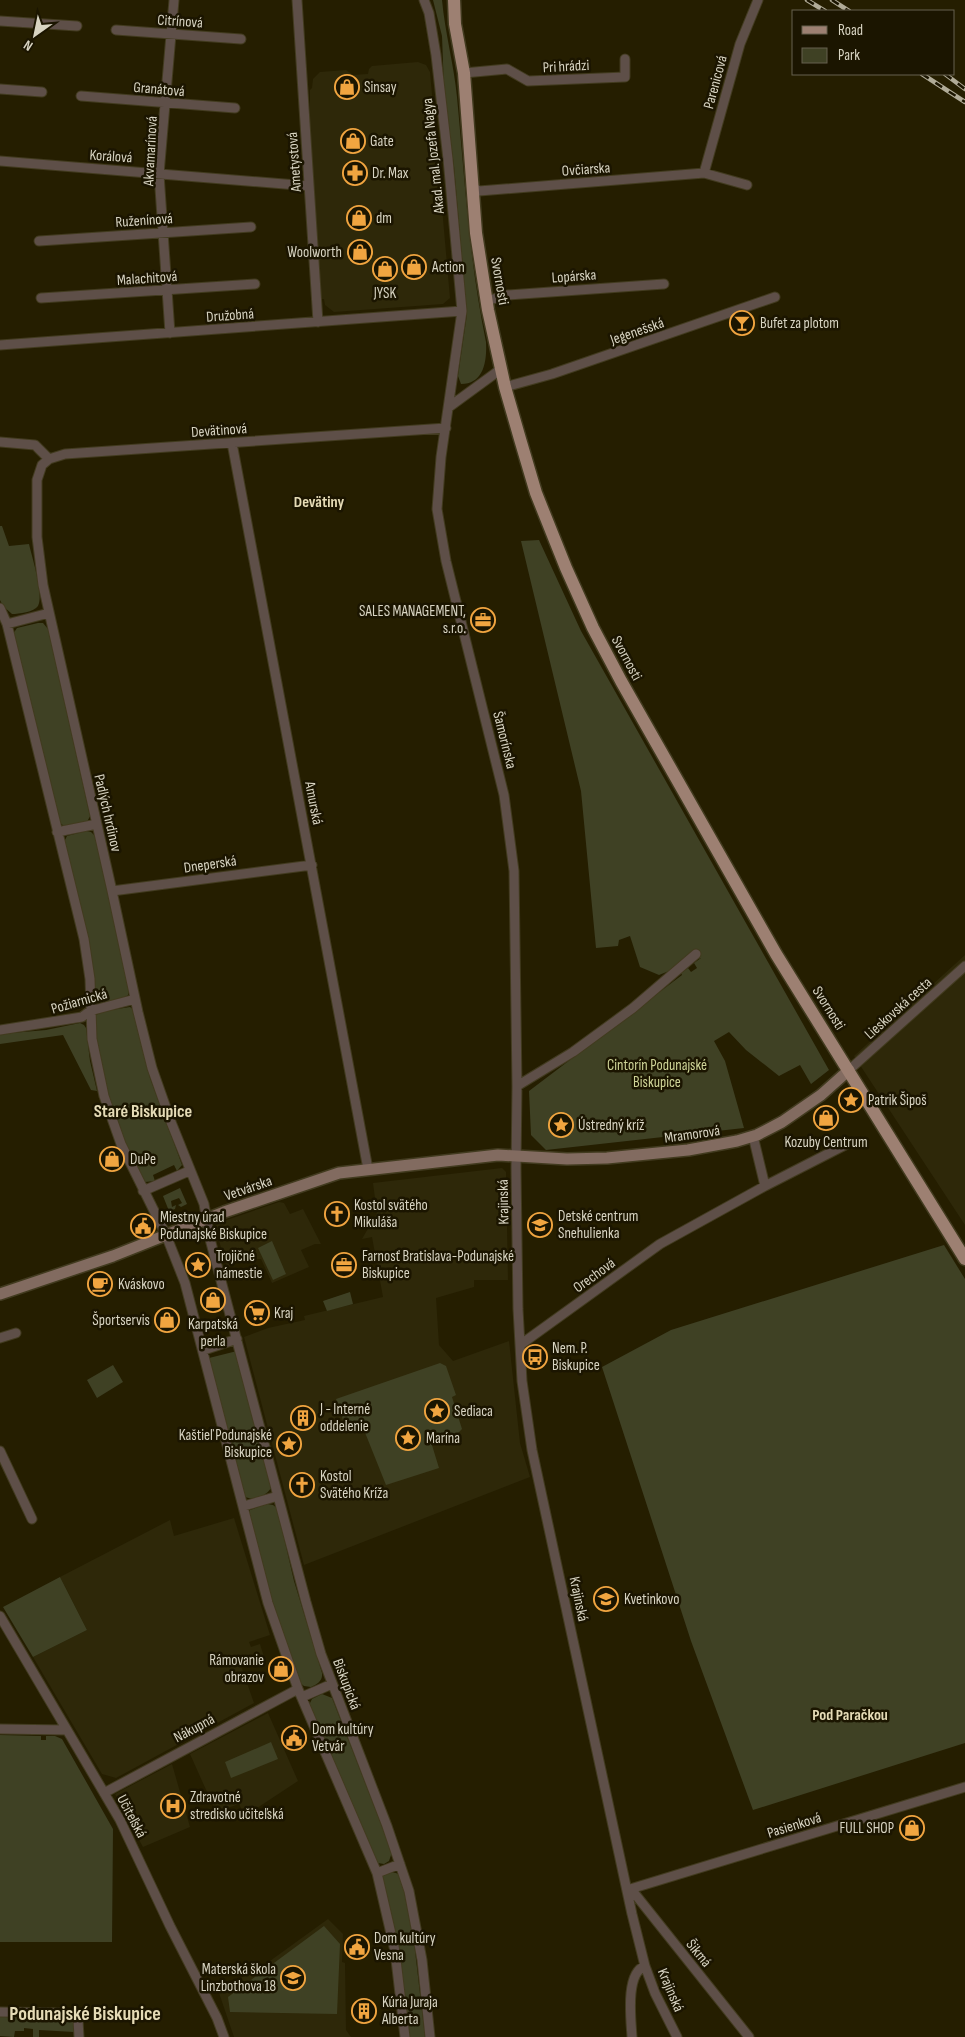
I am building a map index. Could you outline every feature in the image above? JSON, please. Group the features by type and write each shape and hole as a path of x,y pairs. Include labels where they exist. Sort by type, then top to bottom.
{"main road":[{"name":"Svornosti","path":"454,0 455,24 464,73 472,187 486,301 501,369 536,493 566,568 593,628 654,741 776,954 965,1259"}],"street":[{"name":"Akvamarínová","path":"170,333 160,174 174,0"},
{"name":"Ametystová","path":"297,0 318,322"},
{"name":"Akad. mal. Jozefa Nagya","path":"424,0 429,13 436,55 462,311"},
{"name":"Parenicová","path":"704,173 740,44 758,0"},
{"path":"0,21 77,26"},
{"name":"Citrínová","path":"116,30 241,39"},
{"name":"Pri hrádzi","path":"464,73 507,69 528,81 625,77 625,59"},
{"path":"0,89 42,92"},
{"name":"Granátová","path":"81,96 235,108"},
{"name":"Korálová","path":"0,161 309,186"},
{"path":"704,173 747,185"},
{"name":"Ovčiarska","path":"472,187 479,191 704,173"},
{"name":"Ruženínová","path":"39,240 251,227"},
{"name":"Malachitová","path":"41,298 255,284"},
{"name":"Lopárska","path":"486,301 508,295 664,284"},
{"name":"Jegenešská","path":"506,387 552,374 775,297"},
{"name":"Družobná","path":"0,345 462,311"},
{"name":"Šamorínska","path":"462,311 437,497 439,528 504,795 510,831 515,899 516,1156"},
{"path":"449,407 501,369"},
{"name":"Devätinová","path":"49,459 65,454 446,428"},
{"path":"0,442 35,445 49,459"},
{"name":"Amurská","path":"232,443 368,1169"},
{"name":"Padlých hrdinov","path":"49,459 42,465 37,480 39,561 49,613 152,1068 189,1171"},
{"path":"0,608 7,624 84,939 90,979 93,1051 106,1104 116,1132 143,1191 166,1235 185,1284 204,1350 268,1603 300,1693 377,1873 395,1951 405,2037"},
{"path":"7,624 49,613"},
{"path":"57,832 97,824"},
{"name":"Dneperská","path":"112,891 312,865"},
{"path":"517,1086 573,1052 618,1019 696,954"},
{"name":"Lieskovská cesta","path":"849,1070 965,966"},
{"name":"Požiarnická","path":"0,1030 82,1017 90,1011 135,999"},
{"name":"Mramorová","path":"516,1156 566,1159 616,1158 721,1145 753,1136 782,1122 817,1099 849,1070"},
{"path":"753,1136 765,1186"},
{"name":"Orechová","path":"520,1345 656,1247 765,1186 849,1143"},
{"name":"Vetvárska","path":"0,1294 113,1256 207,1219 327,1176 368,1169 484,1156 516,1156"},
{"name":"Krajinská","path":"516,1156 522,1382 532,1450 645,1966 677,2037"},
{"path":"143,1191 189,1171 204,1204 210,1239 237,1339 204,1350"},
{"path":"0,1338 16,1333"},
{"name":"Biskupická","path":"237,1339 306,1602 332,1684 400,1864 413,1908 422,1960 430,2037"},
{"path":"0,1451 32,1519"},
{"path":"244,1506 278,1496"},
{"name":"Učiteľská","path":"0,1616 127,1834 170,1926 217,2018 224,2037"},
{"name":"Nákupná","path":"104,1793 300,1693 332,1684"},
{"path":"0,1729 66,1730"},
{"name":"Pasienková","path":"629,1890 965,1787"},
{"path":"377,1873 400,1864"},
{"name":"Šikmá","path":"629,1890 749,2037"},
{"path":"632,2037 630,2005 633,1981 636,1972 645,1966"},
{"path":"0,2012 72,2014 78,2020 79,2037"}],"shaded area":[{"path":"418,62 426,65 430,72 450,298 443,304 334,312 325,305 324,299 321,299 310,130 310,90 313,79 320,72 346,70 353,75 368,74 372,66"},
{"path":"965,955 965,1225 854,1056"},
{"path":"502,1168 506,1172 508,1280 474,1280 474,1287 436,1298 439,1345 453,1361 509,1341 520,1443 530,1477 304,1565 244,1337 268,1328 305,1320 304,1316 383,1297 372,1237 362,1239 377,1213 373,1183"},
{"path":"279,1202 284,1203 290,1214 303,1209 321,1244 315,1244 301,1250 309,1267 272,1283 261,1259 243,1259 227,1268 215,1227 218,1223"},
{"path":"234,1518 270,1635 249,1642 251,1647 260,1644 264,1657 267,1658 241,1666 254,1703 116,1778 102,1774 33,1657 87,1630 60,1577 170,1520 174,1536"},
{"path":"268,1713 298,1781 245,1816 239,1804 216,1812 190,1754"},
{"path":"172,1764 190,1827 143,1847 134,1831 141,1828 131,1808 124,1811 115,1794"},
{"name":"Materská škola Linzbothova 18","path":"328,1919 343,1934 342,1962 345,1963 346,2030 351,2037 234,2037 218,1990 263,1966"}],"green space":[{"path":"433,0 442,0 454,73 471,251 486,342 485,364 479,376 469,383 461,384 458,376 467,314 454,166 444,89 442,36"},
{"path":"0,526 2,526 9,546 29,544 40,594 38,606 30,611 12,614 3,606 0,600"},
{"name":"Cintorín Podunajské Biskupice","path":"539,540 581,631 829,1070 811,1084 800,1065 779,1076 746,1050 729,1032 714,1041 725,1061 744,1128 546,1150 531,1135 529,1091 682,975 681,973 688,968 691,972 697,968 694,963 701,958 659,975 640,967 630,936 619,940 618,946 596,948 581,791 521,541"},
{"path":"43,623 48,629 90,816 87,822 65,827 58,821 13,634 17,628"},
{"path":"86,831 91,832 95,836 129,989 128,995 124,998 102,1003 95,1000 64,842 67,836"},
{"path":"130,1007 134,1010 150,1078 182,1165 177,1171 174,1165 153,1175 155,1181 145,1182 121,1132 105,1086 97,1046 96,1015 105,1011"},
{"path":"80,1023 86,1028 90,1061 97,1091 91,1090 63,1035 0,1044 0,1034 46,1030"},
{"path":"180,1188 187,1204 181,1207 178,1205 182,1203 179,1198 171,1201 172,1207 176,1205 175,1209 169,1211 163,1196"},
{"path":"272,1241 286,1274 273,1280 258,1248"},
{"path":"944,1245 965,1279 965,1743 753,1810 691,1641 602,1367 671,1330"},
{"path":"350,1292 353,1304 327,1311 323,1301"},
{"path":"237,1351 271,1488 256,1498 245,1497 243,1493 209,1358"},
{"path":"440,1363 446,1366 456,1395 452,1397 462,1429 457,1434 431,1442 439,1468 386,1485 362,1425 346,1429 336,1399"},
{"path":"113,1365 123,1382 97,1398 87,1380"},
{"path":"267,1504 277,1508 294,1581 322,1673 321,1680 311,1687 304,1686 299,1682 270,1599 250,1515 250,1510"},
{"path":"60,1577 87,1630 33,1657 3,1607"},
{"path":"322,1694 332,1698 392,1852 389,1861 384,1864 378,1863 375,1860 309,1705 312,1699"},
{"path":"0,1735 41,1736 41,1740 46,1740 46,1736 55,1736 62,1739 113,1829 112,1942 0,1942"},
{"path":"271,1742 278,1759 231,1778 225,1762"},
{"path":"391,1872 401,1876 414,1942 425,2037 408,2037 400,1959 382,1876 385,1873"},
{"path":"324,1926 340,1944 337,2014 230,2012 228,1997"},
{"path":"0,2015 67,2016 73,2022 74,2032 39,2030 39,2037 33,2037 33,2029 24,2028 24,2031 15,2031 14,2037 0,2036"}],"railway":[{"path":"807,0 823,10"},
{"path":"832,0 847,10"},
{"path":"924,75 965,102"},
{"path":"946,75 965,89"}],"place":[{"name":"Sinsay","path":"347,87"},
{"name":"Gate","path":"353,141"},
{"name":"Dr. Max","path":"355,173"},
{"name":"dm","path":"359,218"},
{"name":"Woolworth","path":"360,252"},
{"name":"Action","path":"414,267"},
{"name":"JYSK","path":"385,269"},
{"name":"Bufet za plotom","path":"742,323"},
{"name":"SALES MANAGEMENT, s.r.o.","path":"483,620"},
{"name":"Patrik Šipoš","path":"851,1100"},
{"name":"Kozuby Centrum","path":"826,1118"},
{"name":"Ústredný kríž","path":"561,1125"},
{"name":"DuPe","path":"112,1159"},
{"name":"Kostol svätého Mikuláša","path":"337,1214"},
{"name":"Detské centrum Snehulienka","path":"540,1225"},
{"name":"Miestny úrad Podunajské Biskupice","path":"143,1226"},
{"name":"Trojičné námestie","path":"198,1265"},
{"name":"Farnosť Bratislava-Podunajské Biskupice","path":"344,1265"},
{"name":"Kváskovo","path":"100,1284"},
{"name":"Karpatská perla","path":"213,1300"},
{"name":"Kraj","path":"257,1313"},
{"name":"Športservis","path":"167,1320"},
{"name":"Nem. P. Biskupice","path":"535,1357"},
{"name":"Sediaca","path":"437,1411"},
{"name":"J - Interné oddelenie","path":"303,1418"},
{"name":"Marína","path":"408,1438"},
{"name":"Kaštieľ Podunajské Biskupice","path":"289,1444"},
{"name":"Kostol Svätého Kríža","path":"302,1485"},
{"name":"Kvetinkovo","path":"606,1599"},
{"name":"Rámovanie obrazov","path":"281,1669"},
{"name":"Dom kultúry Vetvár","path":"294,1738"},
{"name":"Zdravotné stredisko učiteľská","path":"173,1806"},
{"name":"FULL SHOP","path":"912,1828"},
{"name":"Dom kultúry Vesna","path":"357,1947"},
{"name":"Materská škola Linzbothova 18","path":"293,1978"},
{"name":"Kúria Juraja Alberta","path":"364,2011"}],"district":[{"name":"Devätiny","path":"319,501"},
{"name":"Staré Biskupice","path":"143,1111"},
{"name":"Pod Paračkou","path":"850,1714"},
{"name":"Podunajské Biskupice","path":"85,2013"}]}
